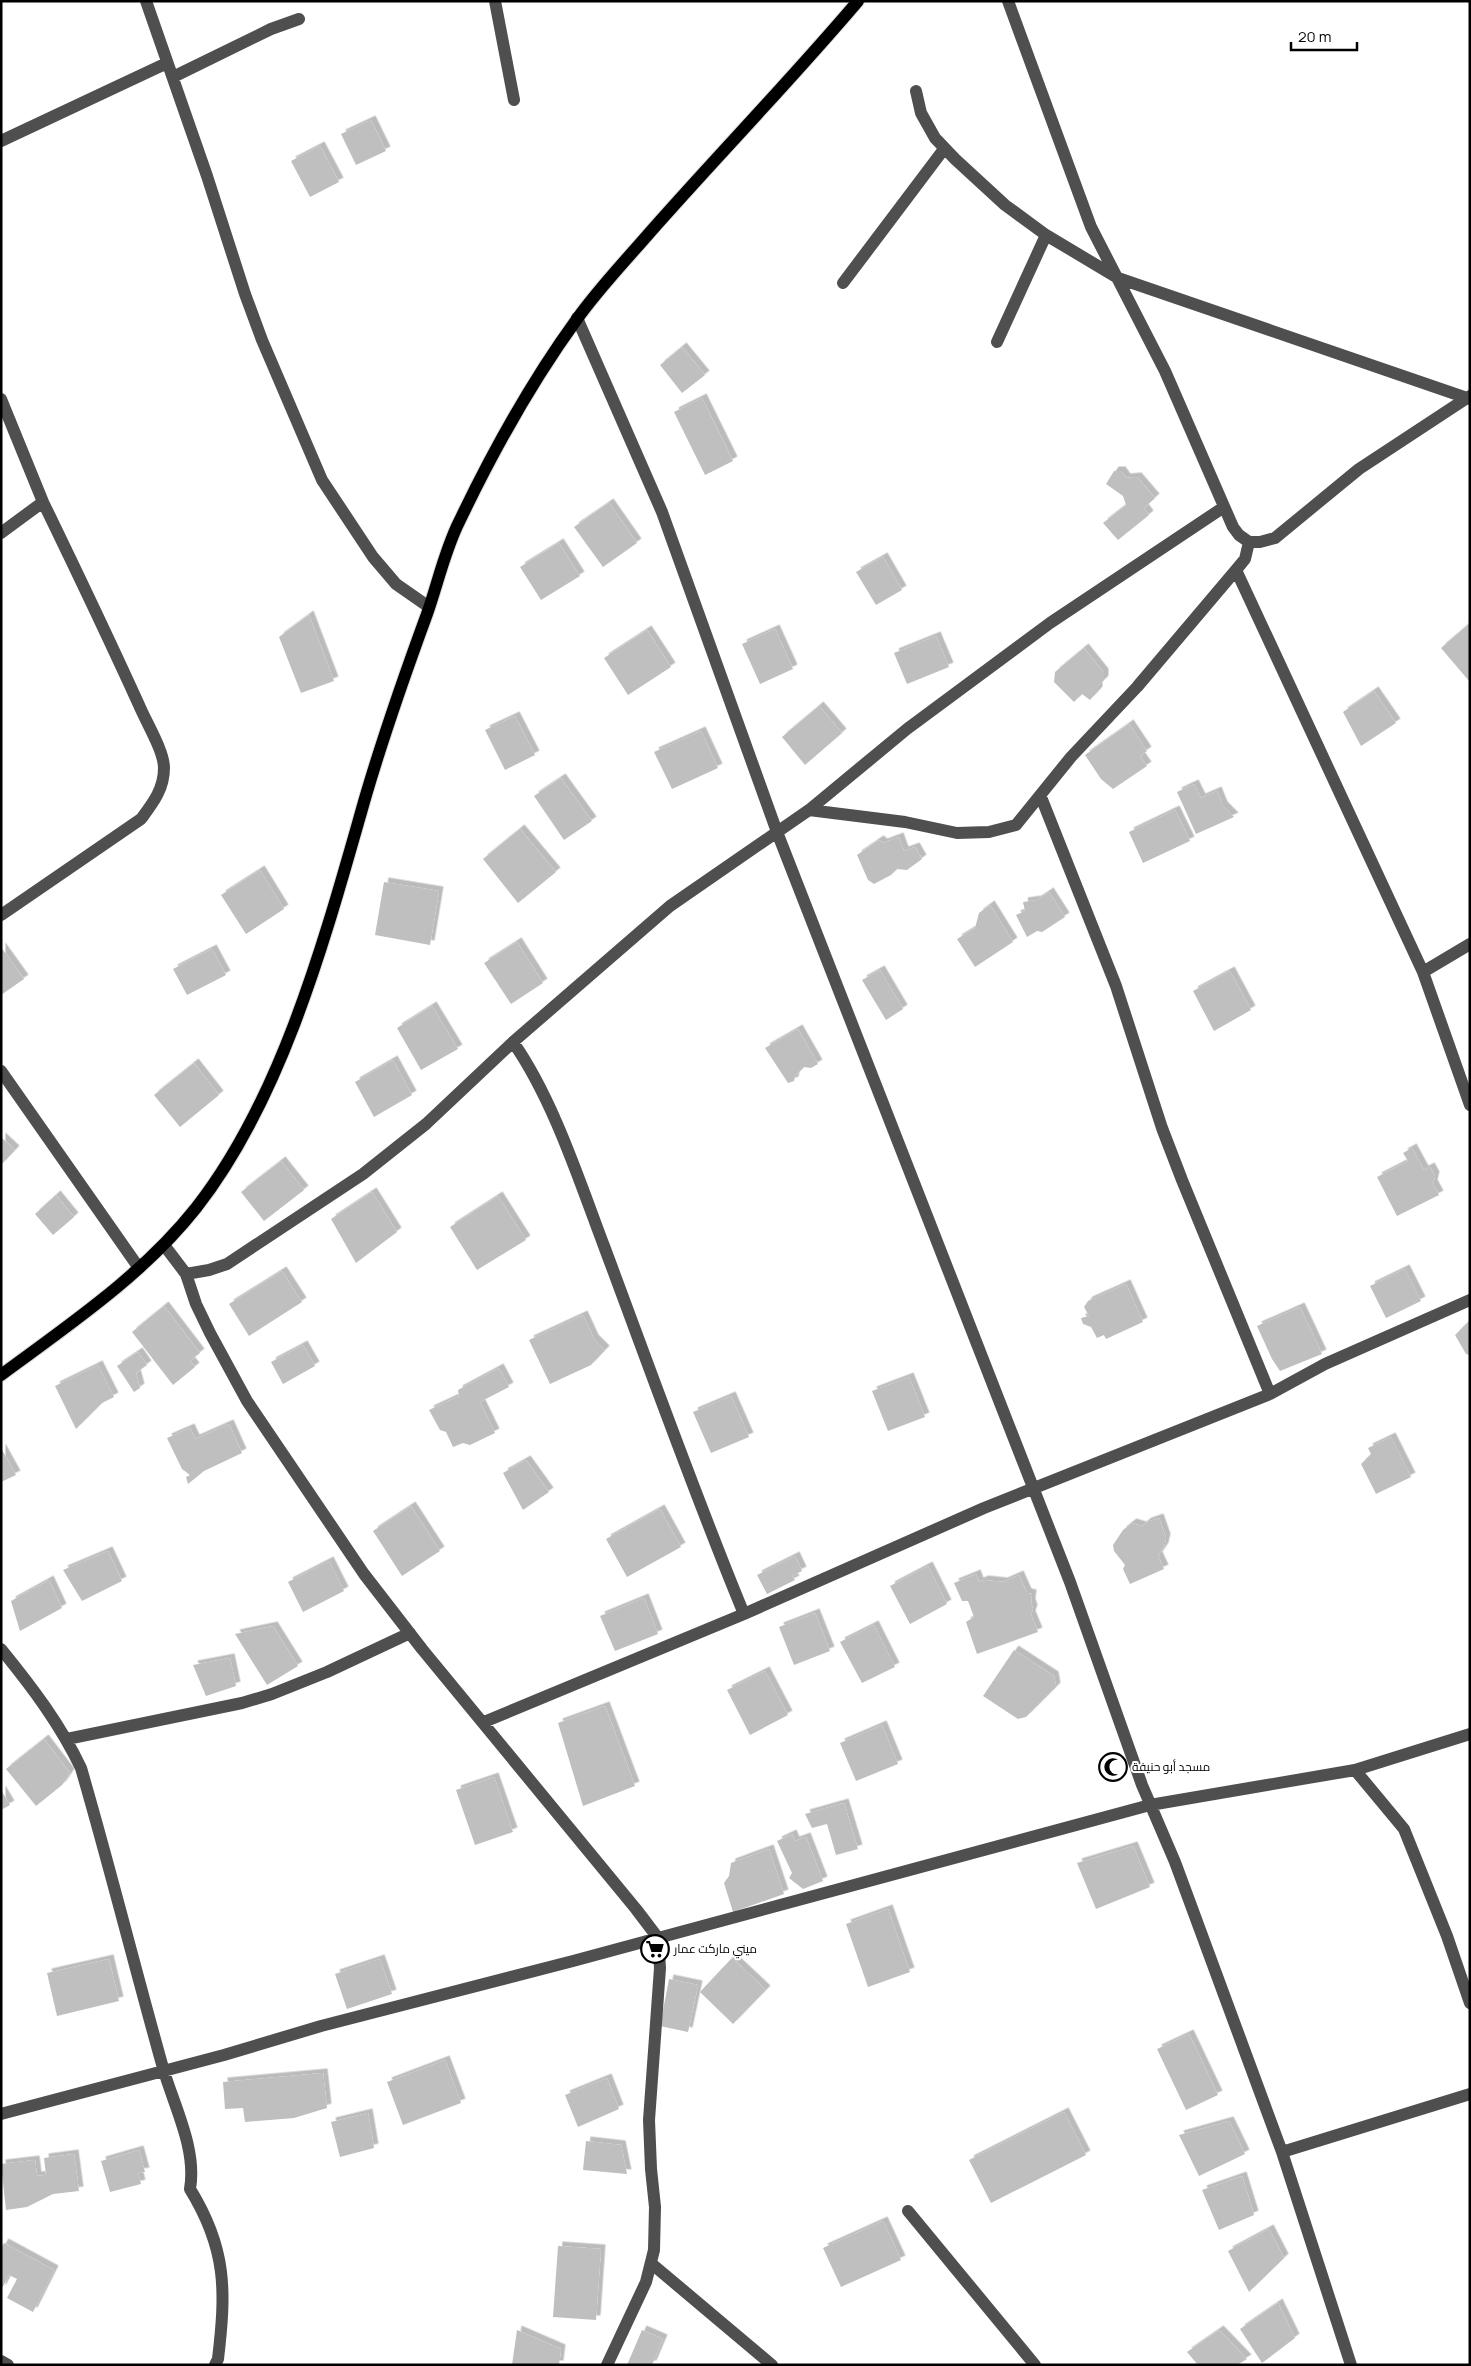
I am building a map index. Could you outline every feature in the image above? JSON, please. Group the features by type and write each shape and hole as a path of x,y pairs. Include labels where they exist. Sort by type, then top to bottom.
{"main road":[{"path":"1,1375 88,1310 164,1245 195,1209 228,1164 254,1114 282,1051 322,946 388,722 458,524 503,438 578,318 704,171 791,79 858,1"}],"street":[{"path":"146,1 224,226 245,294 262,340 322,480 373,557 396,584 429,607"},
{"path":"495,1 514,100"},
{"path":"1008,1 1092,227 1165,371 1224,508 1236,531 1249,542 1260,542 1275,538 1359,469 1469,398"},
{"path":"173,77 271,29 299,19"},
{"path":"1,141 167,63"},
{"path":"916,91 921,113 935,138 944,149 1005,205 1046,236 1118,278 1469,398"},
{"path":"843,283 944,149"},
{"path":"998,342 1046,236"},
{"path":"578,318 662,512 777,832 1070,1582 1150,1805 1175,1862 1282,2152 1351,2365"},
{"path":"1,399 43,502 103,626 156,742 164,766 163,783 156,800 141,818 1,915"},
{"path":"1,534 43,502"},
{"path":"186,1274 209,1270 227,1264 364,1174 426,1124 513,1042 670,906 808,810 899,734 1050,623 1224,508"},
{"path":"808,810 905,822 956,833 989,832 1016,825 1041,797 1060,771 1137,687 1236,570 1245,559 1249,542"},
{"path":"1236,570 1423,972 1465,1076 1470,1105"},
{"path":"1041,797 1116,986 1168,1145 1270,1394"},
{"path":"1423,972 1470,944"},
{"path":"513,1042 540,1086 576,1174 639,1337 677,1448 744,1614"},
{"path":"1,1071 139,1268"},
{"path":"164,1245 186,1274 196,1304 247,1401 364,1574 658,1938 659,1991 651,2066 649,2120 655,2207 652,2264 646,2282 607,2365"},
{"path":"484,1722 744,1614 975,1511 1270,1394 1325,1364 1470,1300"},
{"path":"67,1739 242,1703 272,1694 327,1672 410,1633"},
{"path":"1,1649 51,1712 67,1739 84,1777 164,2070 182,2126 193,2171 190,2189 205,2213 222,2266 223,2310 218,2359 215,2365"},
{"path":"1,2114 321,2026 658,1938 1150,1805 1355,1770 1470,1734"},
{"path":"1355,1770 1404,1828 1448,1936 1470,2003"},
{"path":"1282,2152 1470,2094"},
{"path":"908,2211 1035,2365"},
{"path":"652,2264 772,2365"},
{"path":"1,2361 8,2365"}],"building":[{"path":"371,120 386,151 356,165 341,134"},
{"path":"320,146 339,182 310,197 291,161"},
{"path":"682,347 705,375 682,393 660,365"},
{"path":"702,398 733,461 705,475 674,412"},
{"path":"1114,471 1121,471 1126,478 1137,477 1155,498 1144,508 1149,515 1118,540 1103,523 1126,505 1123,496 1106,484"},
{"path":"609,503 637,543 603,567 574,527"},
{"path":"559,543 580,576 541,600 520,567"},
{"path":"883,557 902,590 876,605 856,572"},
{"path":"309,615 334,681 301,693 279,637"},
{"path":"1470,623 1470,680 1469,681 1441,648"},
{"path":"775,629 793,669 760,684 742,644"},
{"path":"647,630 671,667 628,695 604,658"},
{"path":"936,636 949,667 907,684 894,653"},
{"path":"1084,648 1104,673 1104,680 1090,700 1082,694 1074,702 1054,682 1055,672"},
{"path":"1374,691 1396,723 1361,746 1343,712"},
{"path":"819,706 842,733 805,765 782,737"},
{"path":"515,716 535,755 505,770 485,730"},
{"path":"1129,724 1147,751 1140,756 1147,766 1113,789 1101,779 1085,755"},
{"path":"701,731 718,768 672,789 654,752"},
{"path":"561,778 592,821 564,840 534,796"},
{"path":"1194,784 1201,798 1217,791 1223,806 1234,817 1196,834 1177,792"},
{"path":"1175,810 1190,841 1143,863 1129,832"},
{"path":"520,829 556,872 518,903 483,859"},
{"path":"899,837 904,851 915,847 922,859 907,870 897,869 891,875 874,884 868,880 857,855 879,840 883,843"},
{"path":"260,870 284,909 246,934 221,895"},
{"path":"384,882 439,891 430,945 375,935"},
{"path":"1049,892 1065,917 1042,932 1037,931 1027,937 1016,915 1025,911 1023,902 1037,900"},
{"path":"990,905 1013,942 975,967 957,939 975,928 979,913"},
{"path":"517,942 543,983 511,1004 484,963"},
{"path":"1,947 24,979 1,995"},
{"path":"212,949 226,975 187,995 173,969"},
{"path":"880,970 903,1009 886,1020 862,980"},
{"path":"1230,971 1251,1010 1214,1031 1193,991"},
{"path":"432,1006 458,1049 421,1070 397,1028"},
{"path":"798,1029 818,1064 811,1068 804,1067 795,1076 794,1081 788,1083 765,1048"},
{"path":"393,1060 412,1095 374,1117 355,1082"},
{"path":"194,1063 219,1095 180,1127 154,1095"},
{"path":"1,1137 15,1150 1,1165"},
{"path":"1412,1148 1424,1170 1430,1167 1435,1176 1433,1184 1439,1195 1397,1216 1377,1177 1408,1161 1403,1153"},
{"path":"281,1161 304,1190 264,1221 241,1192"},
{"path":"372,1192 397,1232 356,1263 331,1219"},
{"path":"56,1195 74,1217 53,1235 35,1214"},
{"path":"498,1196 526,1240 477,1270 450,1227"},
{"path":"1405,1269 1421,1301 1386,1318 1370,1286"},
{"path":"282,1271 302,1302 249,1336 229,1304"},
{"path":"1126,1284 1143,1322 1106,1339 1104,1335 1097,1338 1091,1327 1083,1324 1081,1318 1089,1316 1084,1307 1088,1301"},
{"path":"164,1306 200,1353 190,1361 195,1367 173,1385 132,1332"},
{"path":"1300,1307 1322,1354 1280,1371 1272,1359 1257,1326"},
{"path":"583,1315 594,1339 605,1350 591,1365 550,1384 529,1340"},
{"path":"1466,1324 1470,1324 1470,1355 1466,1354 1455,1335"},
{"path":"303,1345 315,1366 283,1384 271,1362"},
{"path":"138,1352 147,1365 136,1373 140,1388 134,1392 117,1366"},
{"path":"98,1365 114,1397 102,1403 76,1429 55,1386"},
{"path":"499,1368 509,1387 480,1402 495,1433 470,1445 463,1443 453,1447 446,1432 440,1430 429,1410 459,1396 458,1390"},
{"path":"909,1377 925,1417 888,1431 872,1391"},
{"path":"731,1396 749,1437 711,1453 693,1412"},
{"path":"229,1424 242,1453 204,1471 188,1484 186,1477 190,1475 182,1469 167,1438 190,1428 195,1439"},
{"path":"1391,1437 1411,1477 1376,1494 1361,1464 1371,1454 1368,1448"},
{"path":"1,1448 16,1475 1,1482"},
{"path":"526,1460 549,1492 523,1510 503,1473"},
{"path":"411,1506 440,1551 402,1576 373,1531"},
{"path":"660,1509 681,1547 627,1577 606,1539"},
{"path":"1159,1518 1166,1538 1164,1547 1158,1556 1164,1569 1130,1584 1123,1569 1125,1565 1114,1551 1113,1545 1123,1530 1132,1523 1142,1526"},
{"path":"108,1551 122,1581 82,1601 63,1570"},
{"path":"795,1556 802,1571 792,1576 795,1580 767,1594 757,1575"},
{"path":"329,1561 344,1591 303,1612 288,1582"},
{"path":"928,1566 947,1604 910,1624 890,1586"},
{"path":"976,1574 979,1582 984,1580 1003,1582 1019,1575 1027,1593 1032,1594 1031,1603 1033,1609 1031,1615 1038,1632 977,1654 966,1622 974,1617 968,1601 962,1601 954,1583"},
{"path":"49,1580 62,1608 20,1631 11,1601"},
{"path":"644,1598 658,1634 615,1651 600,1616"},
{"path":"815,1613 830,1651 794,1665 779,1627"},
{"path":"874,1625 895,1667 862,1683 840,1642"},
{"path":"273,1626 298,1666 267,1685 235,1634"},
{"path":"1014,1650 1054,1676 1056,1687 1026,1717 1018,1719 983,1696"},
{"path":"230,1658 236,1686 206,1696 193,1665"},
{"path":"765,1671 788,1715 750,1735 727,1690"},
{"path":"605,1706 635,1786 583,1806 558,1723"},
{"path":"882,1725 898,1764 856,1781 840,1743"},
{"path":"44,1739 70,1773 62,1785 36,1806 6,1769"},
{"path":"494,1777 513,1832 475,1845 456,1790"},
{"path":"1,1790 10,1805 1,1810"},
{"path":"844,1803 858,1849 836,1855 827,1824 812,1828 805,1814"},
{"path":"792,1834 795,1841 806,1837 823,1881 803,1889 789,1878 792,1873 777,1841"},
{"path":"1133,1846 1150,1887 1096,1909 1077,1863"},
{"path":"769,1849 784,1894 733,1912 724,1883 729,1876 731,1863"},
{"path":"888,1909 910,1972 868,1987 846,1924"},
{"path":"732,1958 766,1990 733,2024 700,1992"},
{"path":"109,1959 119,2001 57,2016 47,1973"},
{"path":"380,1959 392,1994 347,2009 335,1974"},
{"path":"669,1979 698,1985 688,2032 660,2026"},
{"path":"1189,2034 1218,2095 1186,2110 1157,2049"},
{"path":"445,2060 461,2103 403,2125 387,2082"},
{"path":"323,2073 327,2108 294,2118 245,2122 243,2108 225,2109 223,2082"},
{"path":"607,2078 619,2109 578,2127 565,2095"},
{"path":"1064,2112 1086,2155 991,2203 969,2160"},
{"path":"368,2113 374,2148 340,2157 331,2122"},
{"path":"1229,2121 1245,2154 1199,2176 1179,2135"},
{"path":"586,2141 621,2145 627,2174 583,2170"},
{"path":"139,2150 145,2172 138,2173 141,2184 110,2192 101,2161"},
{"path":"74,2154 79,2191 53,2194 27,2207 6,2210 1,2164 35,2160 37,2176 46,2175 44,2158"},
{"path":"1242,2176 1254,2215 1219,2230 1202,2190"},
{"path":"883,2221 901,2260 841,2287 823,2248"},
{"path":"1269,2229 1284,2258 1249,2292 1228,2251"},
{"path":"4,2243 54,2270 33,2312 7,2298 17,2279 9,2275 1,2290 1,2248"},
{"path":"558,2246 601,2249 596,2320 553,2317"},
{"path":"1278,2303 1295,2338 1262,2363 1240,2329"},
{"path":"517,2330 561,2349 559,2365 512,2365"},
{"path":"642,2330 663,2339 652,2365 627,2365"},
{"path":"1219,2330 1247,2359 1237,2365 1198,2365 1187,2352"}],"place":[{"name":"مسجد أبو حنيفة","path":"1113,1767"},
{"name":"ميني ماركت عمار","path":"655,1949"}]}
